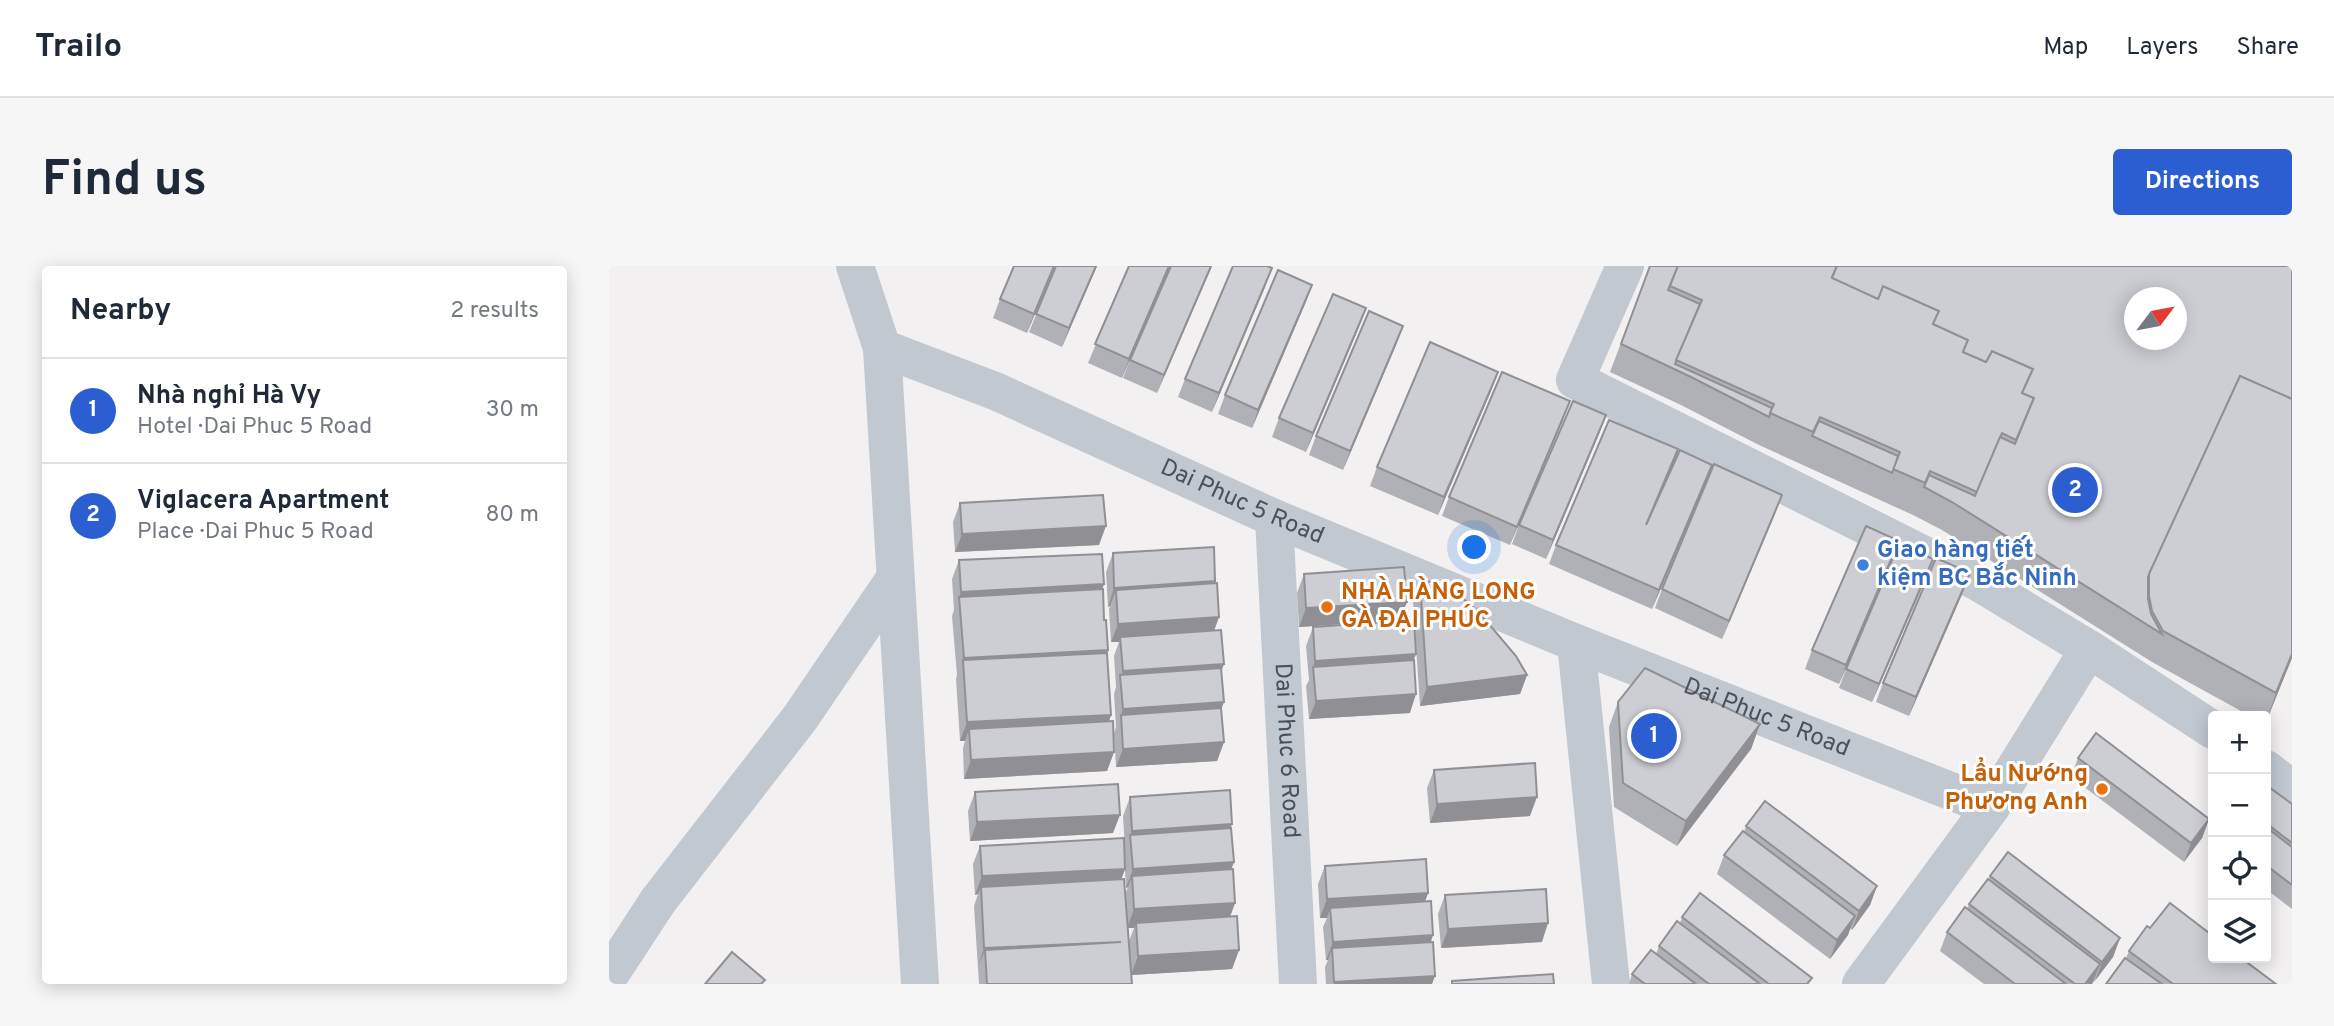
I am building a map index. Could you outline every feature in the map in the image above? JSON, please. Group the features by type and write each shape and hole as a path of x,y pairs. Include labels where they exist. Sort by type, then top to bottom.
{"street":[{"path":"855,266 882,348 920,984"},
{"path":"1625,266 1575,380 1978,582 2089,649 2208,727"},
{"name":"Dai Phuc 5 Road","path":"882,348 995,391 1274,518 1576,643 1991,807"},
{"name":"Dai Phuc 6 Road","path":"1274,518 1298,984"},
{"path":"609,976 658,901 800,718 894,580"},
{"path":"1576,643 1611,984"},
{"path":"1861,984 1991,807 2089,649"},
{"path":"2271,773 2292,789"}],"building":[{"path":"1014,266 1054,266 1034,314 1000,299"},
{"path":"1056,266 1096,266 1069,328 1036,314"},
{"path":"1129,266 1169,266 1129,359 1095,344"},
{"path":"1171,266 1211,266 1164,375 1130,360"},
{"path":"1233,266 1272,268 1219,393 1185,379"},
{"path":"1650,266 1678,266 1668,290 1700,304 1675,364 1772,408 1769,417 1621,344"},
{"path":"1678,266 1837,266 1832,277 1878,299 1883,286 1939,311 1933,324 1968,340 1963,352 1986,362 1992,351 2033,369 2022,393 2034,398 2016,440 2002,433 1977,492 1930,471 1925,483 1893,469 1900,452 1820,417 1813,432 1770,413 1774,404 1676,360 1702,300 1670,286"},
{"path":"1837,266 2292,266 2292,399 2240,376 2148,577 2151,614 2162,634 1924,487 1929,475 1975,496 2000,437 2015,444 2034,398 2022,393 2033,369 1992,351 1986,362 1963,352 1968,340 1933,324 1939,311 1883,286 1878,299 1832,278"},
{"path":"1278,270 1312,285 1258,410 1225,395"},
{"path":"1333,294 1366,308 1313,433 1279,418"},
{"path":"1369,311 1403,326 1350,451 1316,436"},
{"path":"1430,342 1498,372 1444,497 1377,467"},
{"path":"1502,372 1570,401 1517,527 1449,497"},
{"path":"2240,376 2292,399 2292,654 2276,693 2163,631 2152,611 2149,596 2149,574"},
{"path":"1573,401 1606,415 1553,540 1519,525"},
{"path":"1609,420 1678,449 1646,525 1680,450 1712,465 1659,590 1556,545"},
{"path":"1819,421 1898,456 1892,473 1812,436"},
{"path":"1714,464 1782,495 1729,621 1662,589"},
{"path":"1103,495 1106,526 962,534 960,503"},
{"path":"1866,526 1899,541 1846,665 1812,650"},
{"path":"1899,544 1933,559 1879,684 1846,669"},
{"path":"1214,547 1215,581 1114,588 1113,553"},
{"path":"1102,554 1104,584 961,592 959,560"},
{"path":"1936,558 1970,573 1916,697 1883,683"},
{"path":"1404,567 1407,602 1306,608 1304,574"},
{"path":"1420,581 1434,582 1455,592 1477,610 1516,656 1527,675 1427,687"},
{"path":"1217,583 1219,617 1118,624 1116,590"},
{"path":"1103,589 1108,650 964,658 959,597"},
{"path":"1414,620 1416,654 1315,661 1313,627"},
{"path":"1221,630 1224,664 1123,671 1120,637"},
{"path":"1107,653 1111,715 967,722 963,660"},
{"path":"1414,660 1416,694 1316,701 1313,667"},
{"path":"1221,668 1224,702 1123,709 1120,675"},
{"path":"1645,668 1760,724 1686,821 1623,783 1618,702"},
{"path":"1221,708 1224,742 1123,749 1121,715"},
{"path":"1113,721 1114,752 971,760 969,729"},
{"path":"2096,733 2208,820 2191,843 2078,758"},
{"path":"1535,763 1537,797 1437,804 1434,770"},
{"path":"1118,784 1120,815 977,822 975,792"},
{"path":"2271,789 2292,804 2292,843 2271,827"},
{"path":"1230,790 1232,824 1132,831 1130,797"},
{"path":"1765,801 1877,886 1859,911 1746,826"},
{"path":"1231,828 1234,862 1133,869 1130,835"},
{"path":"1743,831 1855,916 1837,940 1724,855"},
{"path":"2271,831 2292,847 2292,885 2271,869"},
{"path":"1124,838 1125,869 982,876 980,846"},
{"path":"2008,852 2120,938 2102,962 1990,876"},
{"path":"1426,859 1428,893 1327,899 1325,866"},
{"path":"1233,869 1235,903 1134,909 1132,876"},
{"path":"1124,879 1132,984 987,984 985,950 1121,942 984,948 981,887"},
{"path":"1988,879 2100,964 2085,984 2075,984 1969,904"},
{"path":"1546,889 1548,923 1448,929 1445,895"},
{"path":"1700,893 1812,978 1807,984 1769,984 1682,917"},
{"path":"1431,901 1433,935 1333,942 1330,908"},
{"path":"2170,903 2208,932 2208,963 2248,963 2276,984 2173,984 2129,951 2147,926 2150,928"},
{"path":"1965,907 2066,984 2015,984 1947,932"},
{"path":"1237,916 1239,950 1138,956 1136,923"},
{"path":"1677,921 1760,984 1709,984 1659,946"},
{"path":"1433,942 1435,976 1334,982 1332,948"},
{"path":"1651,950 1696,984 1645,984 1632,974"},
{"path":"732,952 765,980 761,984 705,984"},
{"path":"2125,958 2162,984 2106,984"},
{"path":"1553,974 1554,984 1452,984 1452,981"}],"place":[{"name":"Viglacera Apartment","path":"2075,490"},
{"name":"Giao hàng tiết kiệm BC Bắc Ninh","path":"1863,565"},
{"name":"NHÀ HÀNG LONG GÀ ĐẠI PHÚC","path":"1327,607"},
{"name":"Nhà nghỉ Hà Vy","path":"1654,736"},
{"name":"Lẩu Nướng Phương Anh","path":"2102,789"}]}
